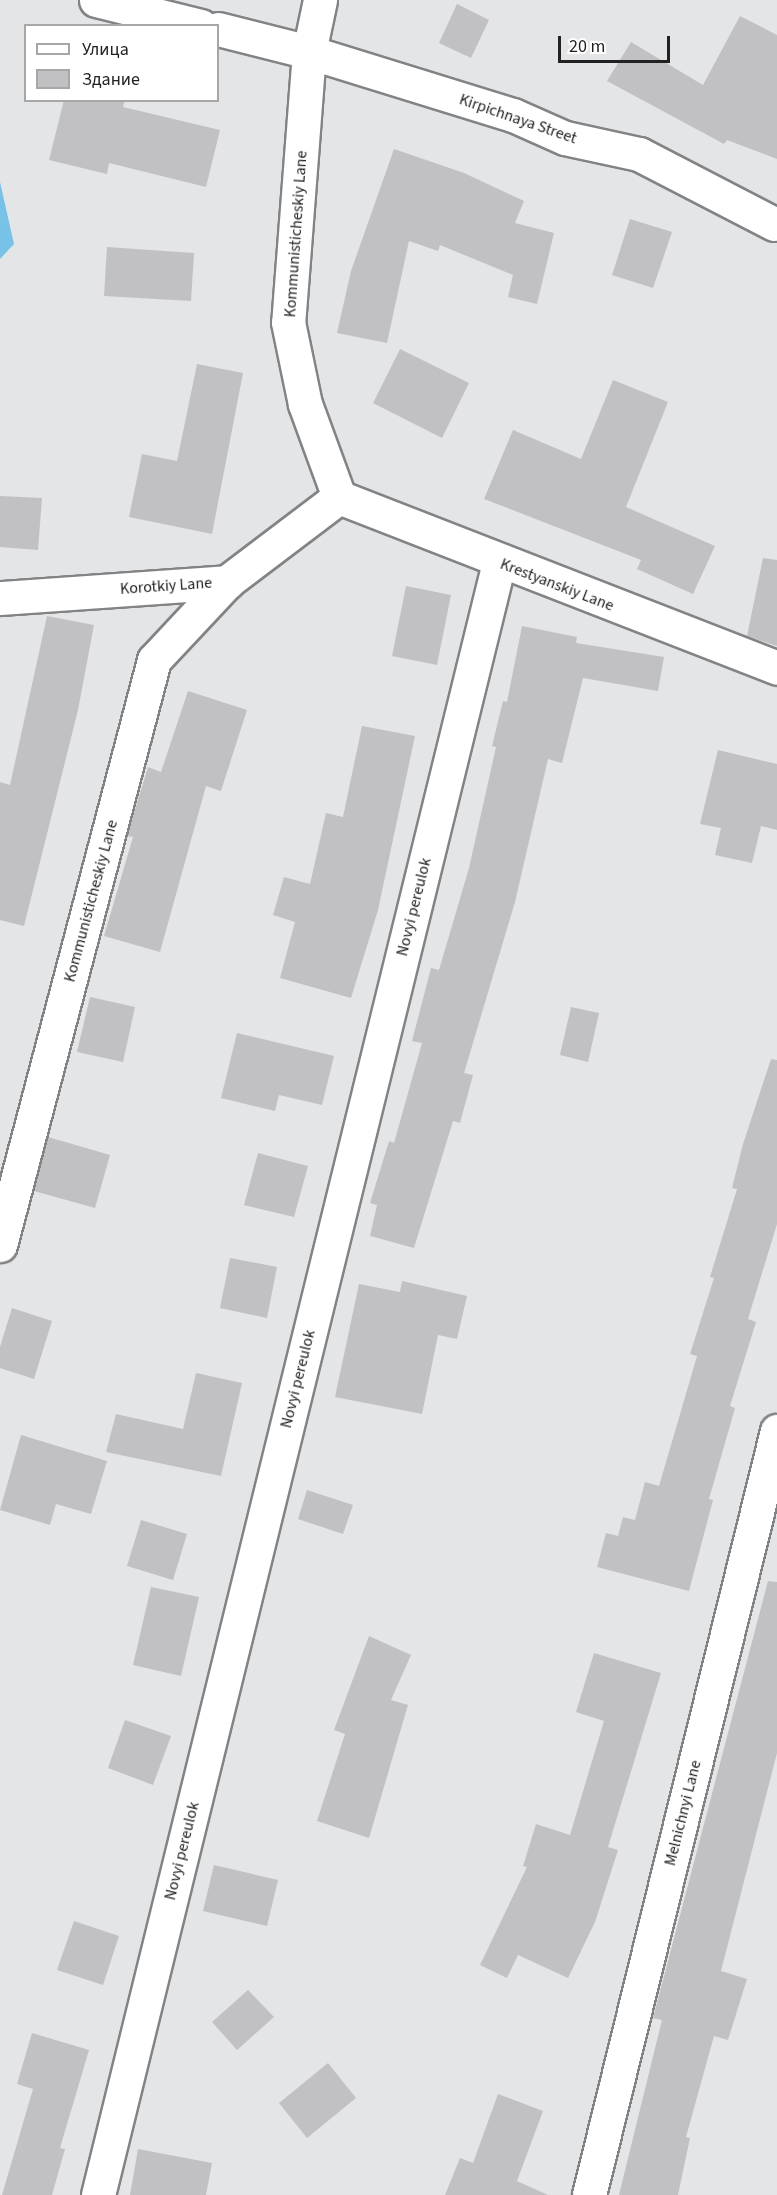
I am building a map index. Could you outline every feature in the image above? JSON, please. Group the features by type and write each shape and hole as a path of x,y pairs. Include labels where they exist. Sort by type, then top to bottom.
{"street":[{"path":"96,0 193,24"},
{"name":"Kommunisticheskiy Lane","path":"320,0 309,52 288,322 305,404 339,497"},
{"name":"Kirpichnaya Street","path":"219,29 309,52 513,115 565,138 639,154 774,225"},
{"name":"Krestyanskiy Lane","path":"339,497 499,563 777,668"},
{"name":"Korotkiy Lane","path":"0,598 227,582 339,497"},
{"name":"Novyi pereulok","path":"98,2195 499,563"},
{"name":"Kommunisticheskiy Lane","path":"0,1245 154,660 227,582"},
{"name":"Melnichnyi Lane","path":"589,2195 777,1431"}],"water":[{"path":"0,182 14,244 0,259"}],"building":[{"path":"457,4 489,20 471,58 439,43"},
{"path":"740,16 777,35 777,159 727,140 724,144 607,81 631,42 703,85"},
{"path":"64,102 124,102 123,107 220,130 206,187 109,163 107,174 49,160"},
{"path":"394,149 464,173 524,201 515,223 554,233 537,304 508,297 513,275 440,245 438,251 409,241 387,343 337,333 351,271"},
{"path":"630,219 672,232 653,288 612,275"},
{"path":"107,247 194,253 191,301 104,296"},
{"path":"400,349 469,383 442,438 373,403"},
{"path":"197,364 243,373 212,534 129,517 142,454 177,461"},
{"path":"613,380 668,402 626,507 715,546 693,594 637,569 641,560 484,499 513,430 581,459"},
{"path":"0,496 42,498 38,550 0,547"},
{"path":"763,558 777,560 777,646 747,636"},
{"path":"406,586 451,595 437,665 392,656"},
{"path":"47,616 94,625 78,710 24,926 0,920 0,782 10,785"},
{"path":"522,626 577,637 576,643 664,657 658,691 583,678 562,763 548,759 515,902 464,1073 473,1075 460,1123 453,1121 414,1248 370,1236 377,1205 370,1203 389,1141 394,1143 422,1043 412,1041 431,968 439,970 469,868 496,747 492,746 503,701 507,702"},
{"path":"188,691 247,710 221,791 206,786 160,952 104,936 133,837 127,836 148,767 161,772"},
{"path":"362,726 415,736 378,910 351,998 280,978 295,922 273,915 284,877 310,884 326,813 343,817"},
{"path":"718,750 777,764 777,830 761,826 752,863 715,855 721,828 700,824"},
{"path":"90,997 135,1007 123,1062 77,1052"},
{"path":"571,1007 599,1013 588,1062 560,1055"},
{"path":"237,1033 334,1056 322,1105 279,1095 275,1111 221,1098"},
{"path":"771,1059 777,1060 777,1224 748,1319 756,1322 730,1406 735,1408 709,1499 713,1500 689,1591 597,1567 606,1533 618,1536 623,1517 635,1520 645,1482 659,1486 697,1356 690,1354 714,1278 710,1277 737,1189 732,1188 743,1144"},
{"path":"48,1137 110,1155 95,1208 34,1191"},
{"path":"258,1153 308,1166 294,1217 244,1205"},
{"path":"230,1258 277,1267 267,1318 220,1308"},
{"path":"402,1281 467,1296 457,1339 438,1335 422,1414 335,1397 359,1284 400,1292"},
{"path":"12,1308 52,1321 34,1379 0,1368 0,1347"},
{"path":"196,1373 242,1383 221,1476 106,1452 116,1414 183,1429"},
{"path":"21,1435 107,1461 91,1514 56,1504 50,1525 0,1510"},
{"path":"307,1490 353,1505 343,1534 298,1519"},
{"path":"141,1520 187,1534 173,1580 127,1566"},
{"path":"768,1581 777,1582 777,1753 721,1971 747,1979 728,2040 714,2036 686,2137 690,2138 678,2195 619,2195 662,2020 653,2018"},
{"path":"151,1587 199,1597 181,1676 133,1665"},
{"path":"369,1636 411,1655 391,1700 408,1705 369,1838 317,1821 345,1734 334,1730"},
{"path":"594,1653 661,1673 608,1847 618,1850 595,1922 568,1978 518,1955 507,1978 480,1965 527,1867 523,1866 536,1824 570,1835 604,1721 576,1712"},
{"path":"125,1720 171,1736 153,1785 108,1768"},
{"path":"214,1865 278,1880 267,1926 203,1911"},
{"path":"74,1921 119,1936 103,1985 57,1970"},
{"path":"248,1990 274,2017 237,2050 212,2022"},
{"path":"32,2033 89,2050 60,2148 65,2149 52,2195 2,2195 33,2089 17,2084"},
{"path":"328,2063 356,2098 307,2138 279,2103"},
{"path":"498,2094 543,2111 517,2181 548,2195 445,2195 460,2158 473,2163"},
{"path":"138,2149 212,2163 206,2195 130,2195"}]}
